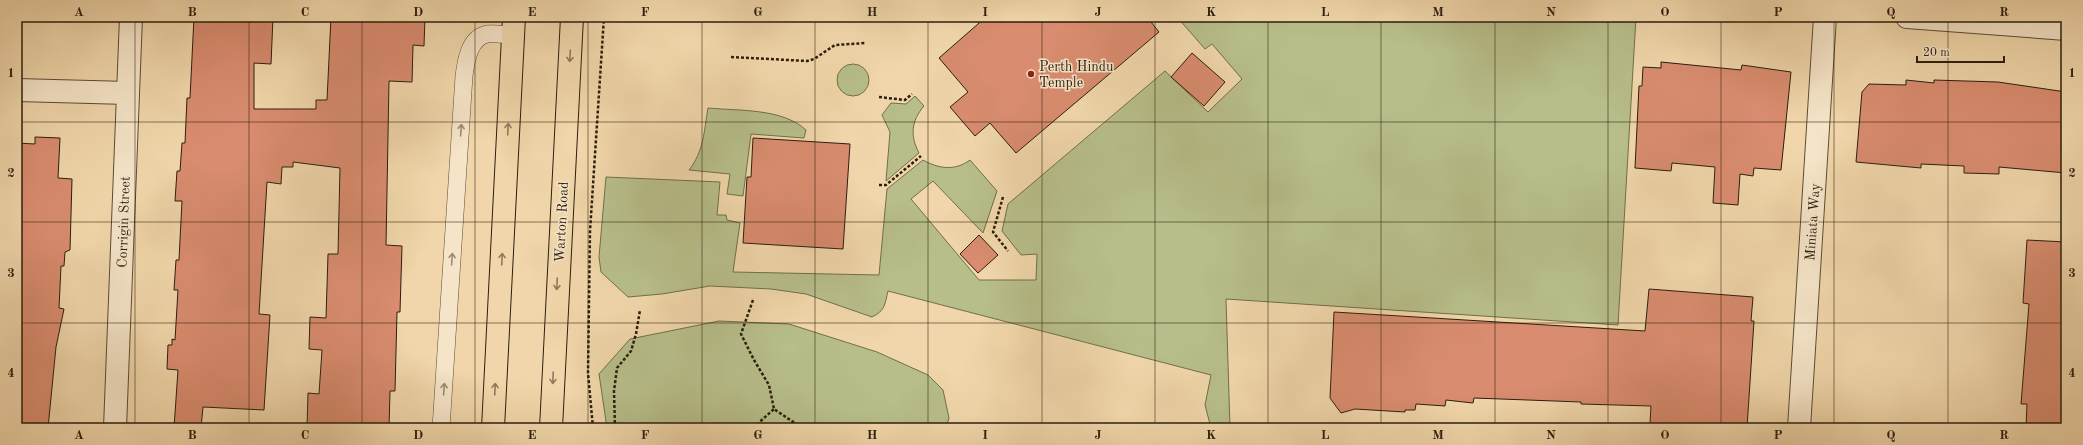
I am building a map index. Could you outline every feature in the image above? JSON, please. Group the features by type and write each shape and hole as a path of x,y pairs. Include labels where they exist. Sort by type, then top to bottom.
{"main road":[{"name":"Warton Road","path":"551,428 572,17"},
{"path":"493,428 513,26"}],"street":[{"name":"Corrigin Street","path":"115,428 131,17"},
{"name":"Miniata Way","path":"1798,428 1825,17"},
{"path":"1907,17 2066,29"},
{"path":"17,90 128,93"}],"lane":[{"path":"441,428 464,76 467,56 472,45 482,37 513,26"}],"path":[{"path":"593,428 588,373 590,231 604,17"},
{"path":"731,57 807,61 814,59 835,45 866,42"},
{"path":"879,97 905,100 912,94"},
{"path":"879,185 886,185 921,156"},
{"path":"1002,197 994,232 1008,250"},
{"path":"753,300 741,334 769,385 774,409 802,428"},
{"path":"615,428 614,391 617,368 631,351 636,334 640,310"},
{"path":"753,428 774,409"}],"green space":[{"path":"1177,17 1636,17 1618,325 1226,299 1230,428 1211,428 1205,405 1211,375 888,291 882,310 872,317 806,294 771,289 710,286 662,294 628,297 601,272 599,257 606,177 720,182 717,215 726,215 727,220 740,223 733,272 879,275 887,189 923,160 947,168 959,166 970,160 997,191 983,233 933,181 911,199 979,280 1036,280 1037,254 1021,255 1002,231 1008,204 1165,71 1208,112 1242,79 1212,44 1205,49"},
{"path":"850,64 856,64 865,68 869,80 865,92 856,96 850,96 841,92 837,83 837,77 841,68"},
{"path":"915,96 924,106 916,117 913,129 914,141 919,153 886,181 890,132 882,115 891,103 906,104"},
{"path":"708,108 746,110 773,114 796,123 806,130 804,138 751,134 743,196 727,194 730,174 689,170 701,148"},
{"path":"719,321 789,324 877,352 928,375 943,390 949,418 946,428 607,428 599,374 630,339"}],"building":[{"path":"194,17 273,17 271,64 254,63 254,109 316,109 316,100 327,100 331,17 425,17 424,46 413,45 412,82 389,81 386,245 402,246 400,312 397,312 395,391 390,391 389,428 307,428 308,393 319,394 322,350 309,349 310,317 326,318 328,254 338,254 340,168 293,162 293,167 282,167 281,184 267,182 259,314 270,315 264,410 203,407 201,428 174,428 178,370 167,369 168,345 172,345 172,339 175,340 178,290 174,290 176,260 179,260 182,201 175,201 177,171 180,171 182,143 185,143 187,98 190,98"},
{"name":"Perth Hindu Temple","path":"986,17 1147,17 1159,32 1016,153 990,123 975,136 950,107 968,92 939,58"},
{"path":"1192,53 1225,82 1204,106 1171,77"},
{"path":"1661,62 1741,70 1742,65 1791,72 1781,170 1754,168 1753,176 1740,174 1738,205 1713,203 1715,167 1672,163 1671,171 1635,168 1639,86 1642,86 1643,67 1661,68"},
{"path":"1906,80 1934,83 1934,80 1998,82 2066,92 2066,173 1999,167 1999,174 1964,173 1964,166 1921,164 1921,168 1856,162 1862,92 1869,84 1906,85"},
{"path":"35,137 60,138 58,178 72,179 70,250 65,252 64,266 61,266 59,308 64,309 56,347 48,428 17,428 17,143 35,144"},
{"path":"753,138 850,144 843,249 743,243 747,177 751,177"},
{"path":"979,235 998,255 978,273 960,254"},
{"path":"2027,240 2066,242 2066,428 2026,428 2027,404 2021,404 2029,304 2023,303"},
{"path":"1649,289 1753,297 1751,321 1754,321 1747,428 1691,428 1650,423 1651,406 1474,398 1473,403 1446,400 1445,406 1416,404 1415,410 1405,410 1405,412 1355,409 1341,413 1330,398 1334,312 1645,331"}],"place":[{"name":"Perth Hindu Temple","path":"1031,74"}]}
